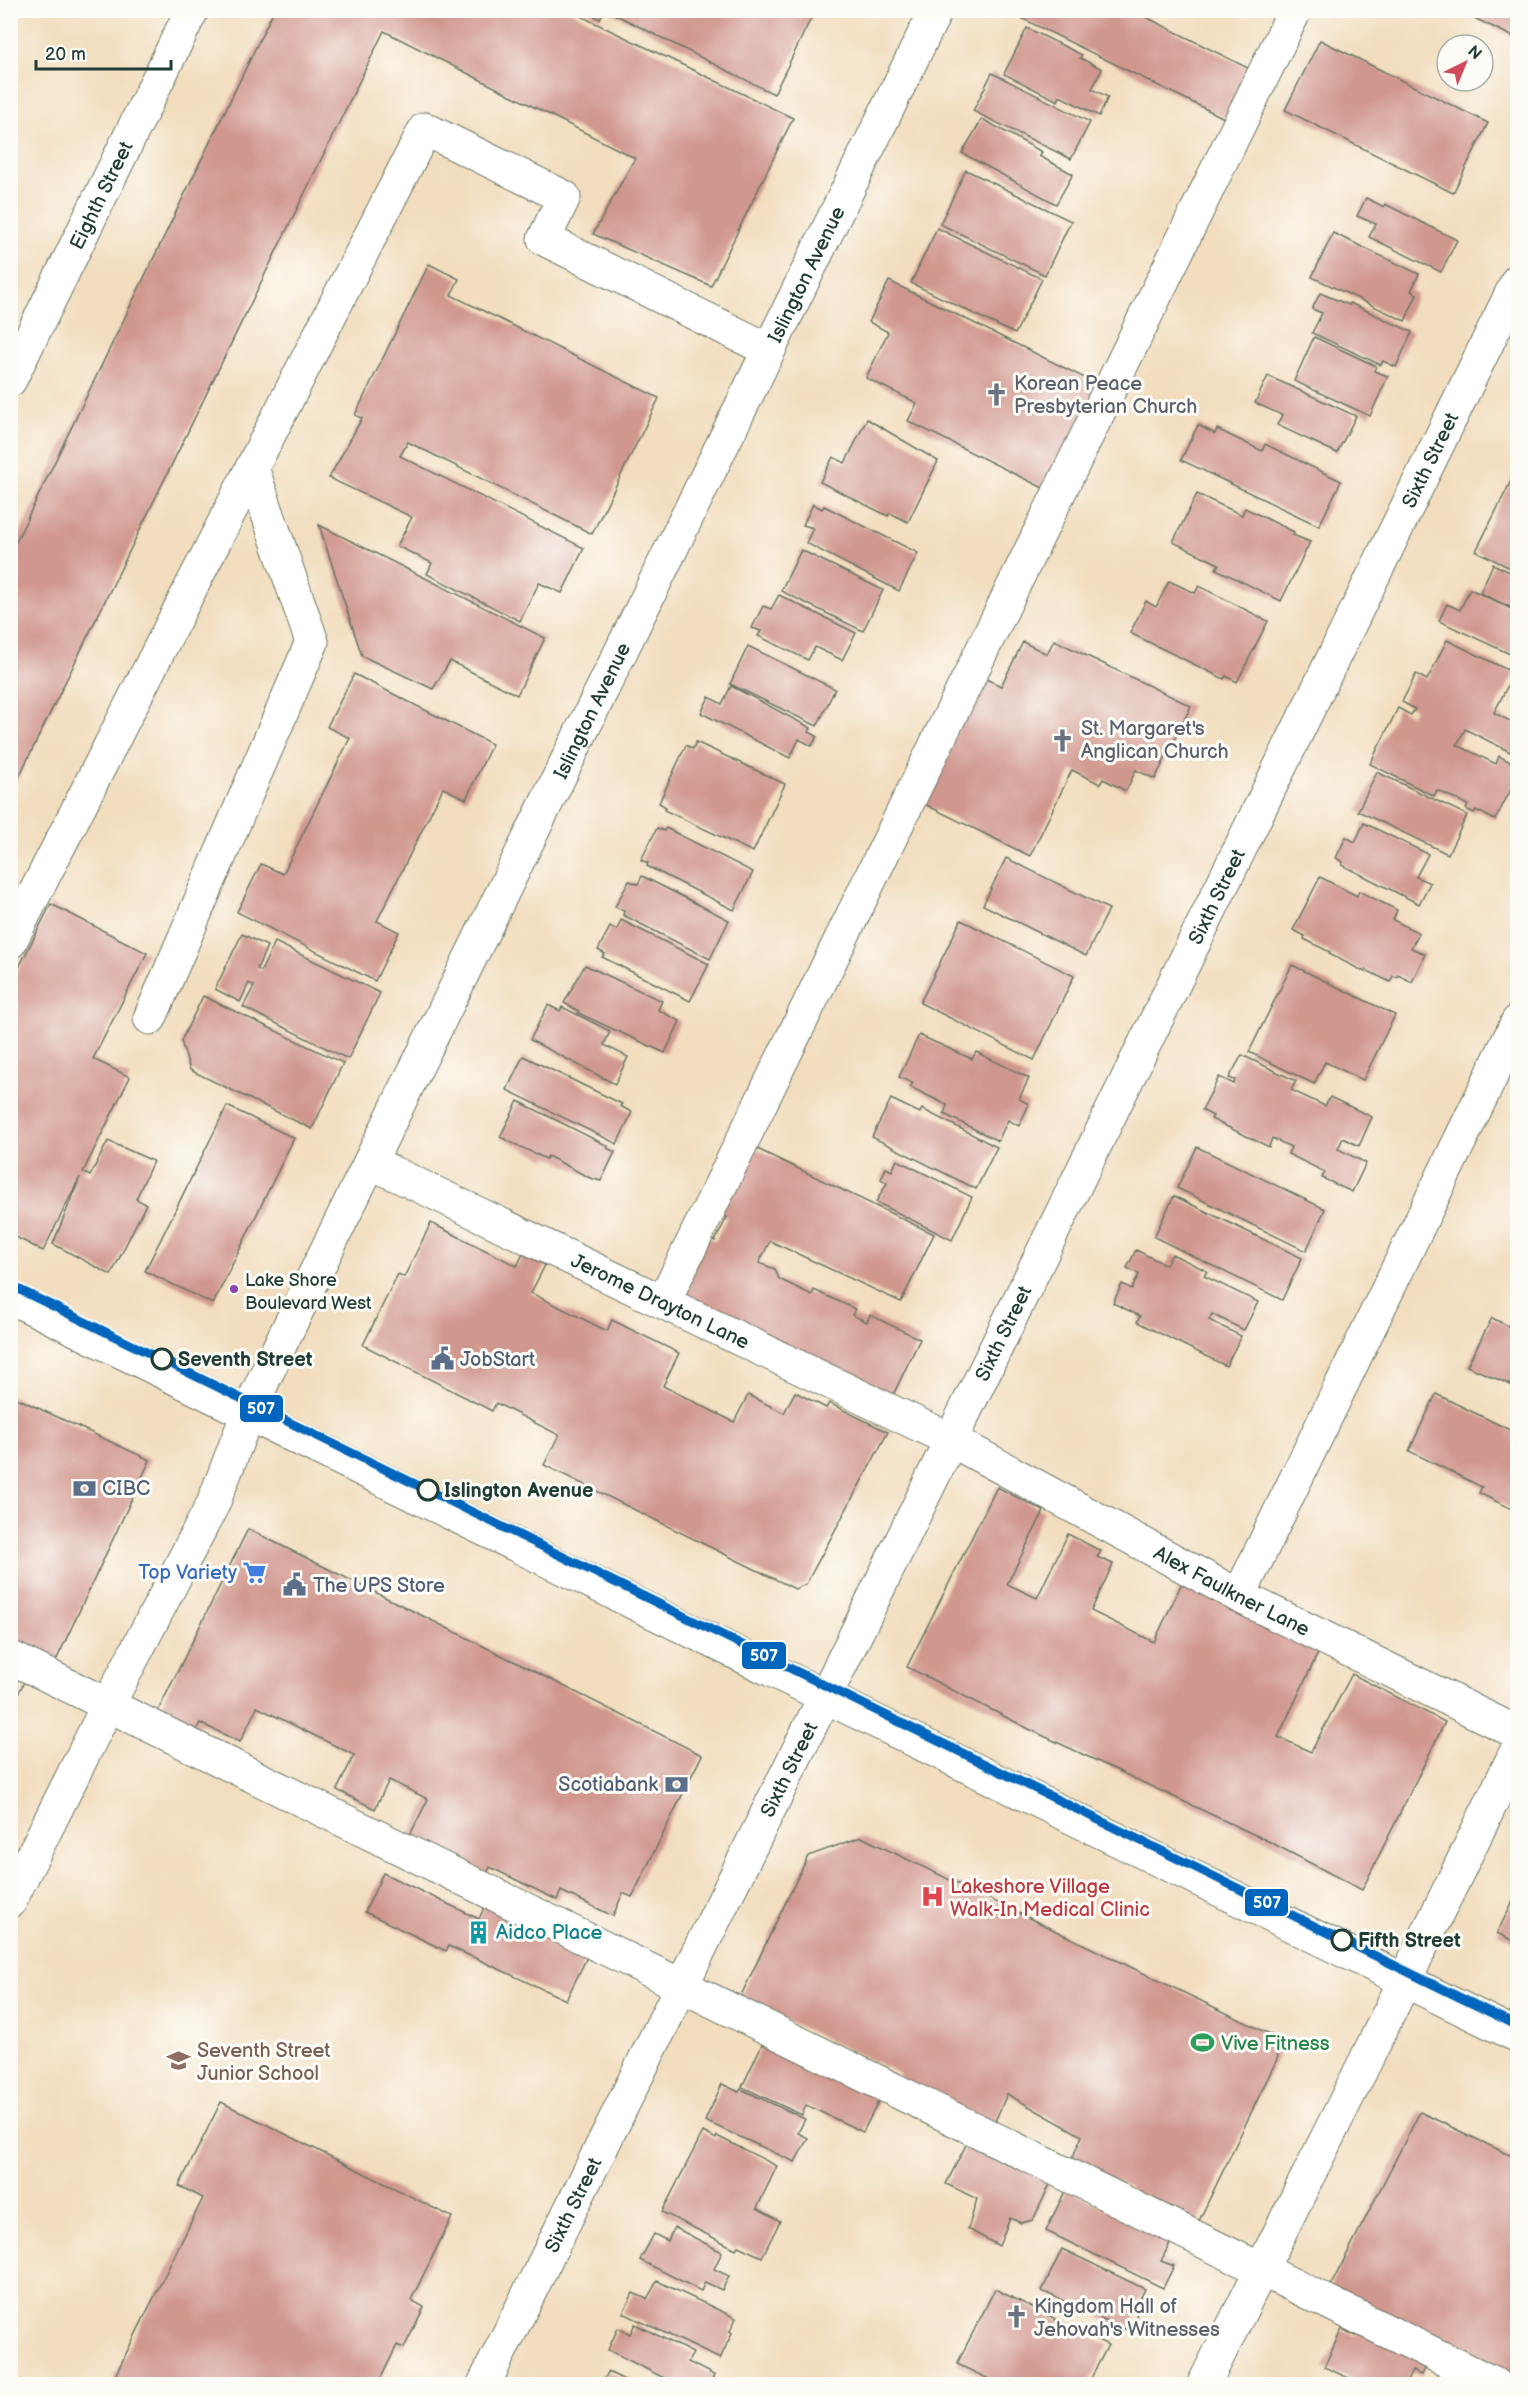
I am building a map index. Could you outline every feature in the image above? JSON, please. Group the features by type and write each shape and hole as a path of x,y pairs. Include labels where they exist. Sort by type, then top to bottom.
{"street":[{"name":"Eighth Street","path":"10,380 192,10"},
{"name":"Islington Avenue","path":"248,1413 936,10"},
{"path":"664,1301 1295,10"},
{"path":"10,942 425,129 564,197 544,239 769,350"},
{"name":"Sixth Street","path":"484,2385 682,1988 1518,280"},
{"path":"150,1018 312,642 252,468"},
{"path":"1239,1596 1518,1021"},
{"name":"Jerome Drayton Lane","path":"370,1162 951,1440"},
{"path":"10,1297 1518,2036"},
{"path":"10,1901 108,1705 213,1504 248,1413"},
{"name":"Alex Faulkner Lane","path":"951,1440 1239,1596 1518,1732"},
{"path":"10,1657 1495,2385"},
{"path":"1204,2385 1518,1748"}],"building":[{"path":"274,10 568,10 793,118 711,286 593,234 635,158 384,31 10,795 10,554"},
{"path":"583,10 604,10 600,19"},
{"path":"606,10 815,10 774,94"},
{"path":"1022,10 1132,10 1250,69 1226,119 1019,17"},
{"path":"1459,10 1518,10 1518,39 1468,15"},
{"path":"1027,28 1082,55 1080,58 1102,69 1092,89 1108,97 1099,116 1060,96 1058,101 1004,74"},
{"path":"1320,40 1488,123 1453,193 1285,110"},
{"path":"992,73 1090,122 1071,159 973,111"},
{"path":"982,119 1042,152 1039,156 1073,174 1056,204 962,153"},
{"path":"966,170 1071,221 1045,275 940,224"},
{"path":"1366,198 1384,207 1385,204 1457,240 1441,272 1369,237 1376,224 1357,216"},
{"path":"937,228 1042,279 1015,334 911,283"},
{"path":"1333,233 1419,274 1411,291 1417,294 1405,321 1312,277"},
{"path":"429,264 459,279 451,295 659,398 592,534 408,442 400,456 584,548 562,593 539,583 520,621 427,574 432,563 397,546 412,517 329,478 362,418 355,415"},
{"name":"Korean Peace Presbyterian Church","path":"889,281 1099,385 1047,490 908,421 917,403 866,378 888,332 869,322"},
{"path":"1320,293 1349,305 1350,303 1412,332 1396,367 1383,361 1381,365 1312,333 1322,313 1312,309"},
{"path":"1314,337 1376,366 1374,371 1388,376 1370,416 1294,381"},
{"path":"1268,376 1356,416 1337,453 1277,425 1282,415 1255,403"},
{"path":"867,419 938,461 908,522 890,513 888,516 820,482 833,457 845,463"},
{"path":"1198,425 1215,434 1217,429 1262,451 1265,444 1341,481 1319,526 1181,460"},
{"path":"1518,467 1518,572 1476,551"},
{"path":"1197,494 1242,515 1245,508 1310,542 1281,601 1216,569 1219,564 1173,542"},
{"path":"813,504 822,509 824,506 918,553 899,591 806,543 813,528 803,525"},
{"path":"319,525 545,638 517,695 450,661 433,689 362,656"},
{"path":"801,550 883,590 863,631 781,591"},
{"path":"1493,564 1518,576 1518,611 1480,593"},
{"path":"1169,581 1195,593 1199,586 1268,621 1237,682 1226,676 1224,679 1130,633 1146,601 1156,607"},
{"path":"1470,589 1518,612 1518,645 1515,644 1510,654 1439,621 1447,604 1460,610"},
{"path":"779,595 856,633 842,660 815,647 808,660 758,636 761,631 752,628 763,606 771,609"},
{"name":"St. Margaret's Anglican Church","path":"1054,640 1191,706 1155,779 1136,770 1126,791 1103,779 1100,784 1072,770 1030,856 922,803 984,678 1001,686 1023,642 1047,654"},
{"path":"1447,640 1514,673 1494,713 1518,725 1518,756 1465,729 1457,745 1496,764 1499,756 1518,766 1518,776 1495,820 1476,810 1474,813 1466,809 1468,805 1437,790 1434,796 1370,764 1398,708 1411,715 1415,709 1402,702 1416,674 1427,680"},
{"path":"748,646 835,689 817,726 730,684"},
{"path":"354,674 492,744 466,799 443,788 377,921 399,932 375,981 237,912 261,864 283,874 350,738 327,727"},
{"path":"731,686 811,728 809,732 817,736 812,746 799,739 790,758 701,713 709,697 722,704"},
{"path":"696,742 785,784 753,852 664,810 666,807 659,803 686,745 693,749"},
{"path":"1377,772 1467,815 1448,854 1358,811"},
{"path":"1364,823 1428,854 1416,877 1430,883 1419,904 1342,865 1343,862 1336,858 1346,837 1355,842"},
{"path":"657,828 664,831 666,828 753,872 734,910 647,866 648,863 641,860"},
{"path":"1006,858 1109,909 1086,956 983,905"},
{"path":"642,876 729,920 710,959 623,915 624,911 615,907 629,881 638,884"},
{"path":"1320,877 1357,896 1359,891 1397,910 1393,920 1419,933 1411,948 1425,954 1412,982 1398,975 1393,976 1390,982 1366,970 1365,972 1329,954 1330,952 1304,939 1305,936 1293,930"},
{"path":"51,904 147,953 93,1059 130,1077 83,1172 90,1176 108,1141 153,1161 136,1199 146,1204 111,1275 53,1244 80,1177 43,1251 10,1234 10,985"},
{"path":"621,920 709,964 690,1001 602,957 605,954 598,950 610,927 617,930"},
{"path":"961,920 1074,976 1034,1060 920,1003"},
{"path":"242,934 267,946 257,969 261,971 275,942 380,993 348,1059 243,1007 254,986 249,983 240,1002 215,989"},
{"path":"585,965 662,1001 658,1010 680,1021 665,1053 578,1013 579,1011 564,1003"},
{"path":"1292,965 1395,1015 1363,1080 1325,1062 1314,1084 1249,1052"},
{"path":"203,996 343,1063 312,1129 190,1070 181,1041"},
{"path":"548,1005 560,1011 562,1007 610,1031 604,1045 628,1057 615,1084 530,1040"},
{"path":"919,1035 972,1059 976,1052 1029,1078 1019,1099 1029,1104 1019,1126 1008,1120 998,1141 944,1114 947,1105 910,1087 913,1083 899,1077"},
{"path":"1242,1055 1296,1081 1291,1090 1325,1106 1330,1097 1372,1117 1359,1146 1343,1138 1338,1149 1366,1163 1352,1192 1322,1178 1325,1172 1288,1154 1291,1147 1272,1138 1269,1147 1211,1119 1213,1116 1202,1110 1219,1077 1234,1084 1235,1080 1229,1078"},
{"path":"523,1056 622,1104 620,1106 632,1112 617,1144 507,1090"},
{"path":"891,1099 920,1113 922,1109 997,1147 976,1189 872,1137"},
{"path":"518,1101 608,1146 607,1148 615,1152 601,1181 500,1137"},
{"path":"227,1106 294,1138 213,1304 145,1271"},
{"path":"747,1144 934,1234 901,1302 770,1241 759,1263 775,1269 779,1279 812,1295 814,1290 855,1309 852,1315 867,1322 870,1315 920,1339 892,1397 671,1292 700,1233 715,1241 727,1217 714,1211"},
{"path":"1197,1147 1325,1209 1306,1251 1177,1188"},
{"path":"897,1160 972,1197 952,1240 876,1202 887,1183 881,1179 886,1168 892,1171"},
{"path":"1174,1196 1302,1258 1282,1300 1154,1237"},
{"path":"431,1223 517,1266 523,1254 545,1265 531,1293 607,1331 612,1320 679,1353 663,1386 734,1422 748,1395 784,1413 795,1392 826,1408 829,1403 888,1432 806,1584 795,1589 544,1465 559,1435 496,1403 492,1411 363,1345 398,1274 404,1277"},
{"path":"1136,1250 1166,1265 1172,1254 1207,1271 1204,1276 1258,1302 1244,1330 1212,1314 1209,1320 1241,1336 1226,1366 1137,1322 1140,1316 1113,1303 1122,1284 1132,1289 1139,1274 1127,1268"},
{"path":"1492,1318 1518,1331 1518,1388 1467,1366"},
{"path":"1436,1394 1518,1434 1518,1512 1479,1493 1482,1487 1409,1451"},
{"path":"10,1395 150,1460 55,1663 10,1642"},
{"path":"997,1487 1044,1511 1007,1584 1037,1598 1068,1534 1101,1551 1097,1557 1113,1564 1091,1611 1154,1642 1183,1581 1321,1647 1278,1737 1311,1752 1352,1674 1445,1722 1362,1890 1268,1841 1033,1731 907,1667"},
{"path":"248,1529 702,1755 632,1897 623,1893 613,1916 561,1891 557,1900 490,1867 484,1881 406,1843 428,1799 389,1780 375,1809 337,1790 354,1755 257,1707 240,1742 200,1723 193,1736 155,1717"},
{"path":"10,1668 27,1676 10,1710"},
{"path":"861,1837 1272,2035 1278,2057 1194,2231 1125,2199 1130,2187 1071,2161 1082,2136 1007,2094 990,2133 898,2085 900,2074 786,2020 735,2008 808,1856"},
{"name":"Aidco Place","path":"383,1873 479,1919 486,1903 589,1953 566,2000 449,1946 446,1951 365,1912"},
{"path":"1518,1891 1518,1943 1497,1933"},
{"path":"764,2040 881,2096 863,2132 806,2105 802,2115 742,2087"},
{"path":"722,2084 739,2092 741,2089 805,2119 798,2133 808,2138 795,2162 705,2121"},
{"path":"221,2102 452,2217 411,2300 424,2307 404,2348 397,2345 378,2384 111,2384 203,2198 179,2186"},
{"path":"1420,2112 1518,2159 1518,2384 1510,2384 1328,2291"},
{"path":"703,2132 716,2139 717,2136 777,2166 757,2208 780,2221 762,2257 738,2246 736,2249 662,2212"},
{"path":"969,2139 1052,2180 1033,2220 1021,2223 1010,2218 999,2246 968,2229 977,2199 946,2184"},
{"path":"1066,2189 1172,2239 1161,2261 1174,2266 1163,2288 1046,2231"},
{"path":"674,2227 722,2252 714,2269 729,2276 722,2290 705,2282 701,2291 640,2260 654,2234 668,2241"},
{"path":"1062,2249 1145,2289 1138,2303 1141,2305 1129,2331 1042,2291"},
{"path":"657,2281 736,2318 720,2359 623,2313 633,2293 647,2299"},
{"name":"Kingdom Hall of Jehovah's Witnesses","path":"995,2289 1108,2345 1088,2384 999,2384 957,2364"},
{"path":"635,2324 693,2353 688,2362 714,2375 710,2384 688,2384 679,2380 676,2384 608,2350 618,2328 630,2334"},
{"path":"1342,2329 1356,2336 1358,2330 1427,2362 1421,2375 1412,2371 1406,2384 1362,2384 1324,2367"},
{"path":"608,2372 633,2384 602,2384"}],"transit line":[{"name":"507","path":"10,1285 1518,2026"}],"place":[{"name":"Korean Peace Presbyterian Church","path":"996,394"},
{"name":"St. Margaret's Anglican Church","path":"1063,740"},
{"name":"Lake Shore Boulevard West","path":"234,1289"},
{"name":"Seventh Street","path":"162,1359"},
{"name":"JobStart","path":"442,1359"},
{"name":"CIBC","path":"84,1488"},
{"name":"Islington Avenue","path":"428,1490"},
{"name":"Top Variety","path":"255,1572"},
{"name":"The UPS Store","path":"295,1585"},
{"name":"Scotiabank","path":"676,1784"},
{"name":"Lakeshore Village Walk-In Medical Clinic","path":"932,1897"},
{"name":"Aidco Place","path":"478,1932"},
{"name":"Fifth Street","path":"1342,1940"},
{"name":"Vive Fitness","path":"1203,2043"},
{"name":"Seventh Street Junior School","path":"179,2061"},
{"name":"Kingdom Hall of Jehovah's Witnesses","path":"1016,2317"}]}
